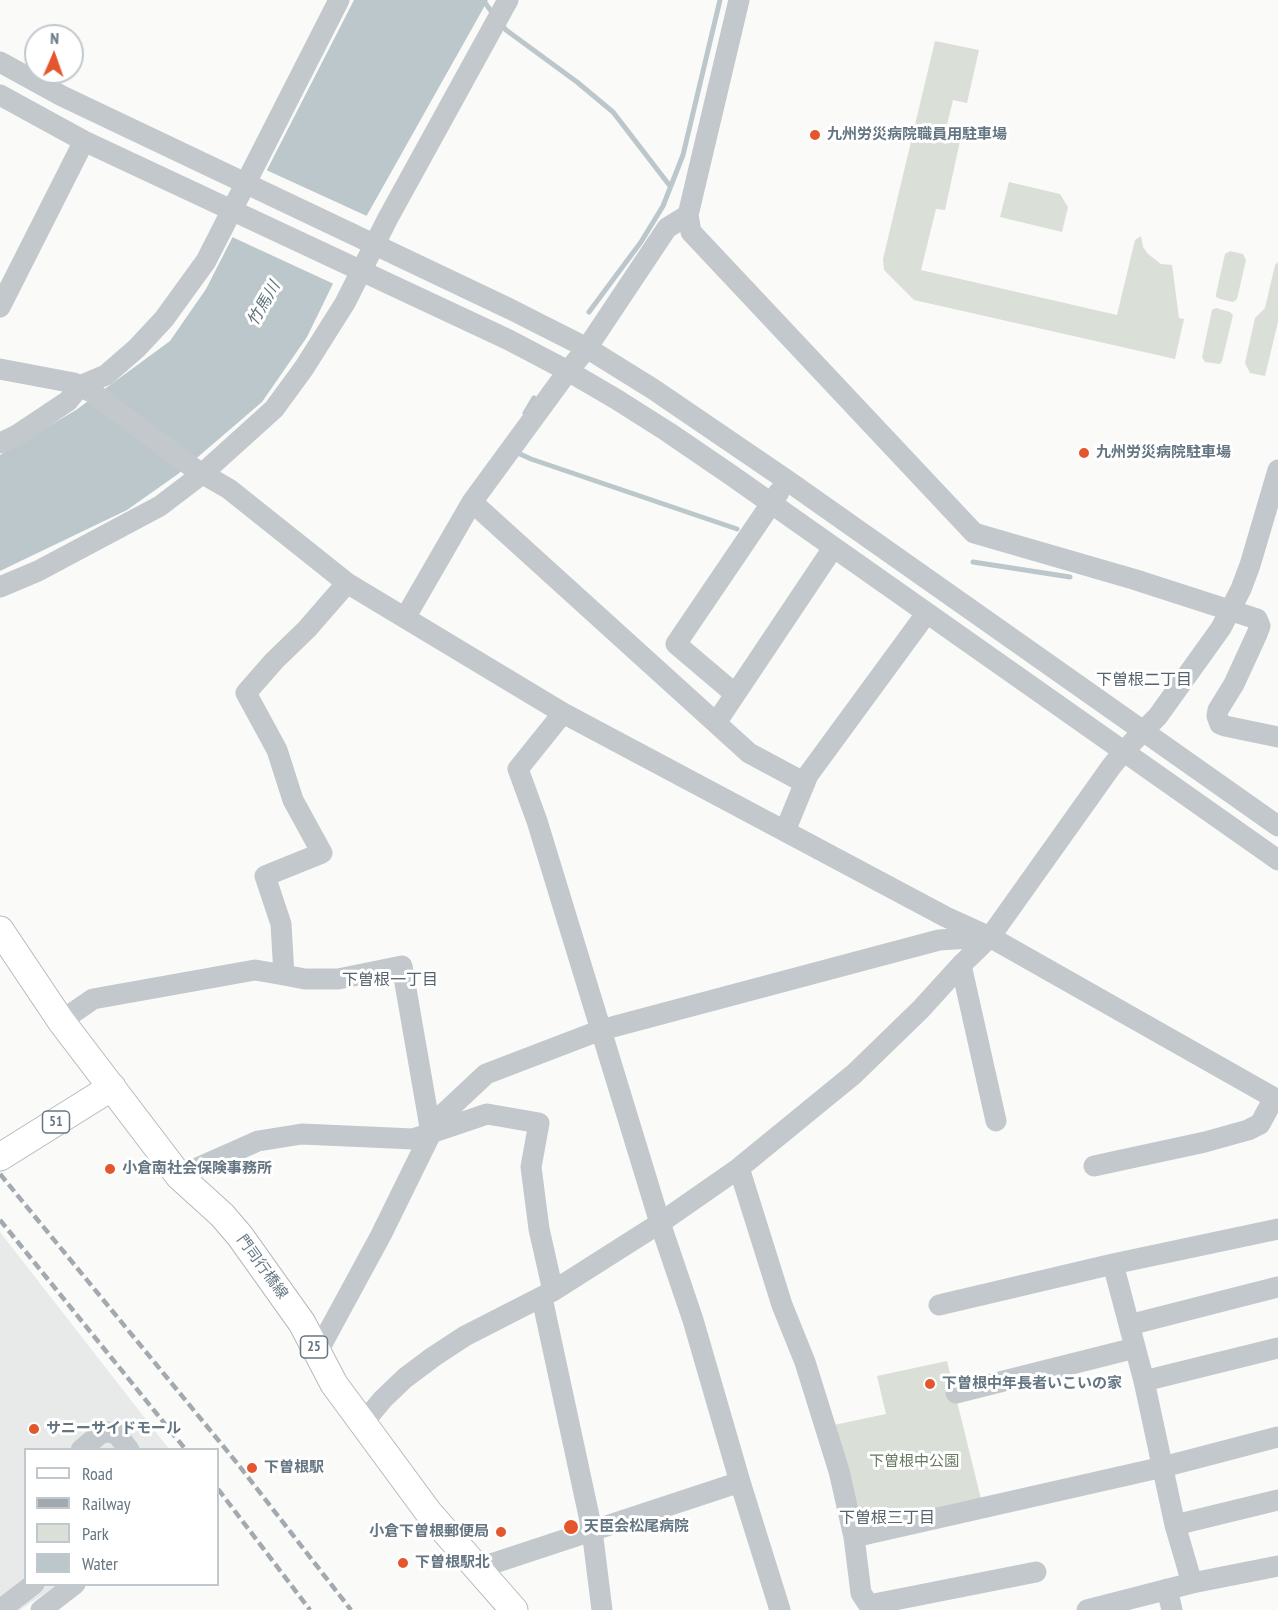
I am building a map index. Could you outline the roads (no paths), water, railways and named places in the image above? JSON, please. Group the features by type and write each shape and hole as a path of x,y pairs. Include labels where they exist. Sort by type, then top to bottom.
{"main road":[{"name":"門司行橋線","path":"0,930 61,1021 179,1176 222,1215 240,1236 302,1323 334,1384 429,1513 514,1610"},
{"name":"51","path":"0,1157 112,1087"}],"street":[{"path":"0,443 17,435 87,390 137,348 164,319 206,261 235,212 339,0"},
{"path":"739,0 688,215 690,232 974,534 1133,579 1257,619 1260,626 1234,684 1218,710 1218,720 1225,726 1278,737"},
{"path":"0,586 38,571 160,506 274,409 304,368 505,4"},
{"path":"0,62 62,96 510,309 587,348 653,389 788,481 1278,826"},
{"path":"0,95 84,141 568,370 668,432 771,503 1278,860"},
{"path":"0,307 84,141"},
{"path":"405,618 472,502 568,370 587,348 667,228 688,215"},
{"path":"0,369 74,383 87,390 199,472 229,489 347,583 563,713 946,916 990,937 1276,1099 1260,1124 1248,1130 1205,1142 1094,1166"},
{"path":"363,1424 383,1399 405,1378 433,1357 465,1336 548,1294 660,1223 739,1168 854,1074 990,937 1123,752 1158,716 1221,628 1250,565 1278,470"},
{"path":"735,694 676,644 788,481"},
{"path":"472,502 749,753 806,783"},
{"path":"716,723 833,548"},
{"path":"284,975 281,924 265,876 322,853 293,800 278,750 246,693 347,583"},
{"path":"785,831 808,775 927,614"},
{"path":"563,713 518,769 537,821 660,1223 693,1320 780,1610"},
{"path":"317,1353 381,1235 438,1119 486,1074 601,1030 939,940 990,937"},
{"path":"961,965 996,1121"},
{"path":"61,1021 93,999 255,970 305,979 338,979 402,966 431,1133"},
{"path":"179,1176 258,1141 302,1134 413,1139 487,1114 539,1123 531,1167 539,1229 548,1294 592,1530 602,1610"},
{"path":"739,1168 782,1305 805,1362 839,1471 854,1537 861,1593 871,1607 1036,1572"},
{"path":"939,1305 1113,1264 1278,1229"},
{"path":"1113,1264 1143,1381 1175,1525 1192,1583"},
{"path":"1129,1325 1278,1287"},
{"path":"956,1393 1135,1348"},
{"path":"1143,1381 1278,1348"},
{"path":"82,1448 101,1433 106,1432 117,1434 126,1448"},
{"path":"854,1537 1163,1467 1278,1437"},
{"path":"479,1568 740,1482"},
{"path":"1175,1525 1278,1500"},
{"path":"1087,1610 1192,1583 1278,1566"},
{"path":"0,1610 31,1586"},
{"path":"41,1610 72,1586"},
{"path":"1167,1589 1172,1610"}],"water":[{"name":"竹馬川","path":"354,0 488,0 362,224 307,337 262,402 178,474 127,510 0,571 0,455 76,410 170,341 206,289"}],"waterway":[{"path":"483,0 494,15"},
{"path":"589,312 641,242 663,206 683,155 720,0"},
{"path":"502,25 613,112 670,186"},
{"path":"525,413 534,398"},
{"path":"517,449 520,454 531,459 737,529"},
{"path":"973,562 1070,577"}],"railway":[{"path":"0,1174 237,1463 351,1610"},
{"path":"0,1220 184,1448"},
{"path":"219,1490 310,1610"}],"place":[{"name":"九州労災病院職員用駐車場","path":"815,135"},
{"name":"九州労災病院駐車場","path":"1084,453"},
{"name":"小倉南社会保険事務所","path":"110,1169"},
{"name":"下曽根中年長者いこいの家","path":"930,1384"},
{"name":"サニーサイドモール","path":"34,1429"},
{"name":"下曽根駅","path":"252,1468"},
{"name":"天臣会松尾病院","path":"571,1527"},
{"name":"小倉下曽根郵便局","path":"501,1532"},
{"name":"下曽根駅北","path":"403,1563"}],"district":[{"name":"下曽根二丁目","path":"1144,680"},
{"name":"下曽根一丁目","path":"390,980"},
{"name":"下曽根三丁目","path":"887,1518"}],"park label":[{"name":"下曽根中公園","path":"914,1462"}]}
